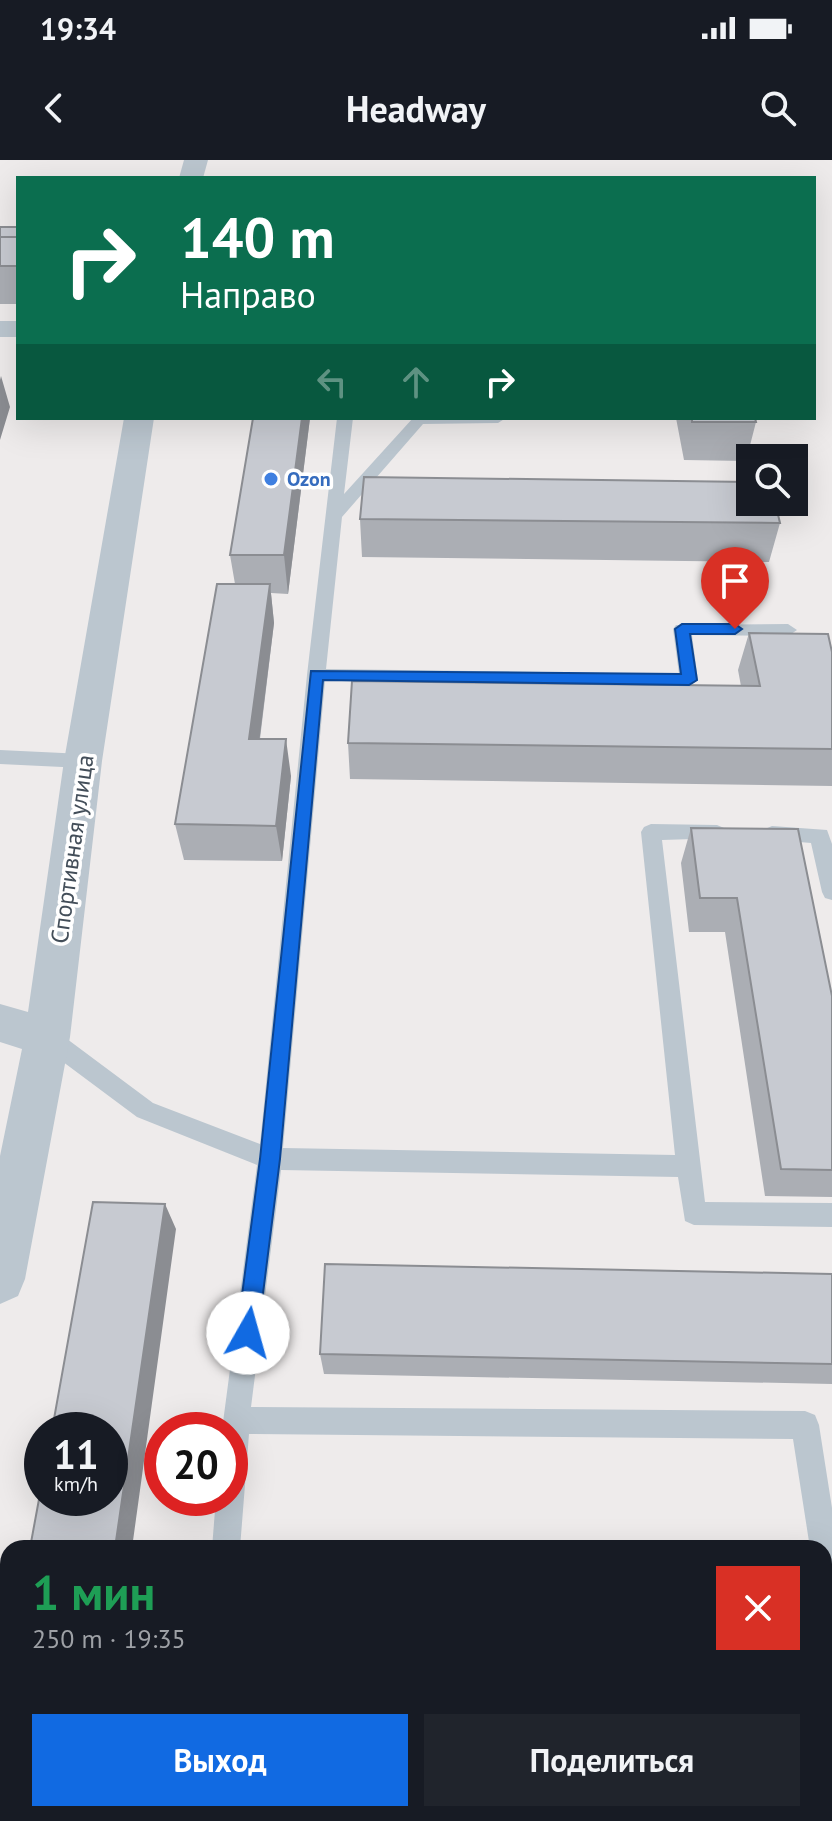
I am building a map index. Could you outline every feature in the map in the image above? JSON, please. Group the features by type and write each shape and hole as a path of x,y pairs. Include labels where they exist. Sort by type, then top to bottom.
{"street":[{"name":"Спортивная улица","path":"0,1279 47,1037 83,761 139,420"},
{"path":"0,1023 47,1037"}],"lane":[{"path":"237,1412 270,1159 316,675 345,420"},
{"path":"334,516 419,420"},
{"path":"316,675 689,680 682,629 788,630"},
{"path":"0,757 83,761"},
{"path":"832,892 820,835 651,832 694,1213 832,1215"},
{"path":"47,1037 145,1110 270,1159 689,1166"},
{"path":"248,1420 805,1425 823,1540"},
{"path":"227,1540 229,1516"}],"building":[{"path":"0,227 16,227 16,237 0,237"},
{"path":"0,237 16,237 16,266 0,266"},
{"path":"253,420 302,420 284,555 230,555"},
{"path":"756,420 756,422 692,422"},
{"path":"364,477 736,482 736,516 778,516 780,523 360,519"},
{"path":"217,584 270,584 249,739 286,739 276,826 175,824"},
{"path":"749,633 828,634 832,652 832,749 348,743 352,681 760,686"},
{"path":"691,828 798,829 832,996 832,1170 781,1169 737,898 700,898"},
{"path":"93,1202 165,1204 128,1459 128,1412 55,1412"},
{"path":"325,1264 832,1274 832,1364 320,1354"},
{"path":"36,1516 120,1516 116,1540 31,1540"}],"place":[{"name":"Ozon","path":"271,479"}],"route":[{"path":"248,1333 270,1159 316,675 689,680 682,629 735,629"}]}
